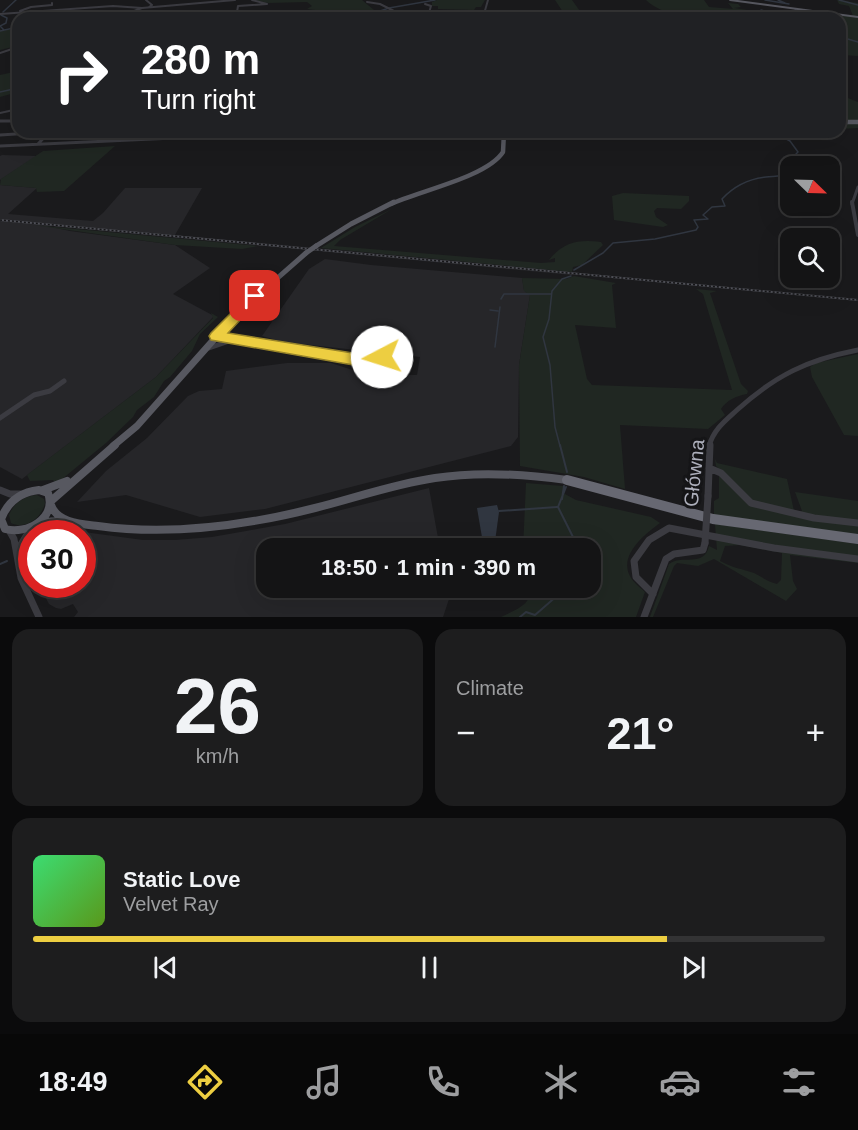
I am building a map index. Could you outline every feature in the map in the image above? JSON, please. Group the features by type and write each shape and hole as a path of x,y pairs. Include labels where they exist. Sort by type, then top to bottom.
{"highway":[{"path":"567,480 713,519 858,539"}],"main road":[{"path":"730,0 824,12"},
{"path":"39,520 51,503 80,474 137,426 216,336 258,293 306,253 359,219 395,202 489,165 504,150 504,138"},
{"path":"6,531 1,525 3,514 22,494 56,487 80,474"},
{"path":"96,525 130,531 181,531 227,526 436,478 492,474 567,480"},
{"path":"43,490 48,493 55,513 68,520"},
{"path":"48,520 68,520"}],"street":[{"path":"146,0 153,7"},
{"path":"132,12 142,8 235,0"},
{"path":"219,12 237,11 238,6 267,4 252,0"},
{"path":"367,2 399,12"},
{"path":"18,12 52,3"},
{"path":"425,4 431,6 429,12"},
{"path":"18,12 113,6 142,8"},
{"path":"38,144 43,138"},
{"path":"0,146 172,138"},
{"path":"858,187 852,199 851,209 858,235"},
{"path":"216,336 376,363"},
{"path":"203,352 217,344 235,340"},
{"name":"Główna","path":"644,617 663,564 669,556 703,550 714,432 776,377 817,358 858,350"},
{"path":"0,418 34,395 50,391 64,381"},
{"path":"709,468 721,473 751,503 814,518 858,523"},
{"path":"2,491 22,494"},
{"path":"2,491 7,502 3,514"},
{"path":"652,594 635,575 634,567 640,550 650,537 660,530 669,528 774,548 858,559"},
{"path":"6,531 14,539 21,578 39,617"}],"shaded area":[{"path":"254,0 362,0 374,10 373,12 330,12 307,9 312,6 307,2 268,3"},
{"path":"437,0 485,0 481,7 476,7 474,10 438,9 438,6 432,6 432,2"},
{"path":"555,0 572,0 581,12 563,12"},
{"path":"646,0 704,0 709,7 733,9 728,3 738,4 741,7 734,8 760,12 667,12"},
{"path":"837,0 858,3 858,56 846,55 846,15 853,16 849,6 839,4"},
{"path":"238,11 330,12 238,12"},
{"path":"0,27 1,31 12,29 12,47 0,50"},
{"path":"12,72 12,94 0,97 0,75"},
{"path":"846,97 858,102 858,128 846,129"},
{"path":"115,146 64,191 37,192 36,188 0,185 1,179 43,151"},
{"path":"0,156 37,156 0,180"},
{"path":"0,185 37,188 8,214 93,221 125,188 202,188 175,235 572,272 572,275 42,225 175,245 210,268 173,294 214,316 156,377 22,479 0,467"},
{"path":"623,193 689,196 689,201 681,209 657,208 654,211 656,217 668,225 663,227 614,220 612,196"},
{"path":"392,209 340,240 334,246 541,263 555,262 555,258 549,260 560,249 572,243 593,241 601,242 603,245 582,265 573,267 572,272 321,248 355,227"},
{"path":"33,225 258,246 242,249 175,245"},
{"path":"325,259 522,278 524,290 530,295 519,365 518,437 511,446 265,509 200,517 126,495 77,502 106,471 147,438 188,396 199,391 222,389 226,371 287,363 331,363 365,374 417,375 420,357 283,342 262,336 309,269"},
{"path":"574,276 616,283 612,285 616,328 575,325 587,379 592,385 732,390 703,294 696,289 717,291 710,293 741,384 748,391 747,394 726,403 721,409 725,415 708,429 620,425 625,489 584,477 520,466 519,365 530,295 524,291 522,278 566,279"},
{"path":"211,313 218,317 200,334 192,351 164,381 154,397 137,410 133,417 106,443 56,484 53,480 30,481 27,475 156,377 213,318"},
{"path":"858,354 858,436 844,435 812,377 810,367 816,363"},
{"path":"715,459 717,463 787,479 794,511 802,511 795,492 858,501 858,535 714,515 714,501 719,498 719,476 723,472 716,466"},
{"path":"526,483 563,486 563,493 576,500 651,517 660,523 641,539 630,554 628,570 631,578 645,592 636,617 501,617 516,610 528,598 601,598 601,538 524,538"},
{"path":"429,488 438,538 256,538 256,598 449,598 443,617 74,617 78,612 73,604 61,609 56,608 49,604 46,598 96,598 96,534 143,540 175,540 212,537 285,524"},
{"path":"37,495 44,499 45,503 37,518 18,520 18,525 11,523 9,515 11,511 20,501"},
{"path":"497,505 499,512 495,538 482,538 477,508"},
{"path":"715,524 858,544 858,563 790,555 793,581 797,589 786,601 714,559 698,566 677,563 653,617 650,617 669,564 674,561 698,559 706,553 709,546 717,550","holes":["740,545 782,553 781,580 777,584 720,561 725,546"]}],"waterway":[{"path":"3,12 16,0"},
{"path":"377,12 435,0"},
{"path":"765,0 789,4"},
{"path":"778,0 785,3"},
{"path":"839,0 858,5"},
{"path":"795,9 798,12"},
{"path":"761,10 768,12"},
{"path":"1,15 7,18 6,23 0,26 4,30"},
{"path":"0,31 12,28"},
{"path":"846,38 858,42"},
{"path":"0,92 12,89"},
{"path":"785,138 798,152 797,156"},
{"path":"574,270 603,253 613,243 655,239 696,230 698,227 694,220 708,219 703,215 712,207 725,206 722,199 731,190 753,179 780,176"},
{"path":"560,446 555,427 550,365 543,337 549,319 552,291 562,279 571,276"},
{"path":"501,299 504,294 551,294"},
{"path":"495,347 500,307"},
{"path":"490,310 498,311"},
{"path":"560,445 567,472"},
{"path":"562,496 564,486"},
{"path":"562,496 566,487"},
{"path":"562,496 558,507 574,538"},
{"path":"499,511 557,507"},
{"path":"0,564 7,561"},
{"path":"520,617 526,612 535,615 555,598"}],"railway":[{"path":"0,220 858,300"}],"route":[{"path":"255,296 216,336 276,348 359,360 374,361 382,357"}]}
